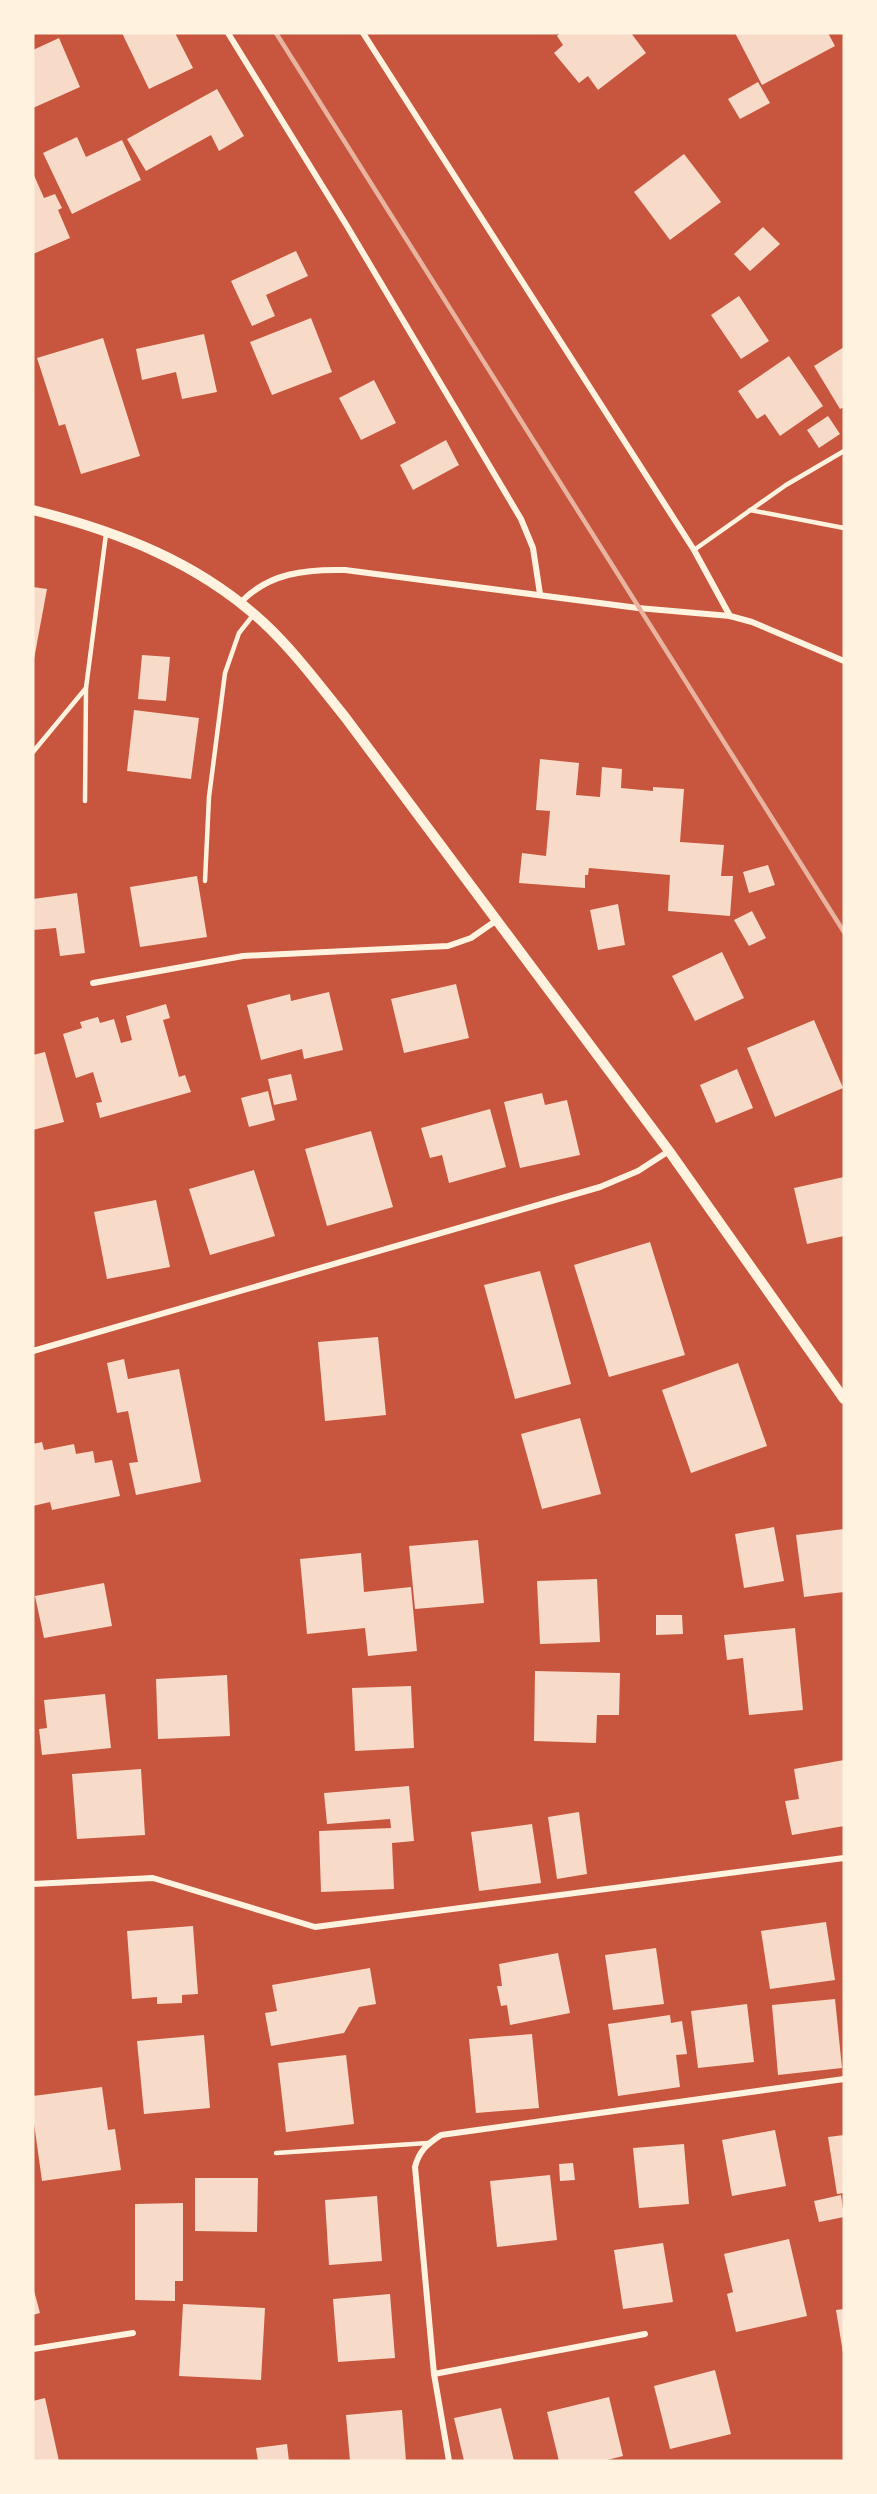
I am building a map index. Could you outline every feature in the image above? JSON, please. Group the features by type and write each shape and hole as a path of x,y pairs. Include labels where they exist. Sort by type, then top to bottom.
{"street":[{"path":"228,33 347,226 521,519 533,549 540,594"},
{"path":"363,33 694,550 730,616"},
{"path":"33,510 106,531 180,561 242,602 289,649 345,717 669,1151 844,1398"},
{"path":"242,602 249,594 278,578 315,569 345,570 638,608 730,616 752,622 844,661"},
{"path":"93,983 243,956 448,946 471,938 497,920"},
{"path":"33,1351 600,1187 638,1171 669,1151"},
{"path":"33,1884 153,1878 315,1927 844,1858"},
{"path":"448,2461 434,2374 415,2167 418,2154 428,2143 441,2135 844,2079"},
{"path":"33,2349 133,2333"},
{"path":"434,2374 645,2334"}],"lane":[{"path":"694,550 750,510 844,451"},
{"path":"750,510 844,528"},
{"path":"85,801 86,688 106,531"},
{"path":"205,881 209,797 225,673 238,633 254,614"},
{"path":"33,752 86,688"},
{"path":"276,2153 428,2143"}],"building":[{"path":"122,33 175,33 193,68 149,89"},
{"path":"560,33 631,33 646,53 598,90 588,76 579,83 554,53 563,45 557,36"},
{"path":"735,33 828,33 835,46 762,85"},
{"path":"59,38 80,87 33,108 33,50"},
{"path":"758,82 770,103 740,119 728,99"},
{"path":"217,89 244,136 219,151 211,135 146,171 127,139"},
{"path":"77,137 86,157 122,140 141,180 72,214 43,153"},
{"path":"684,154 721,202 670,240 634,192"},
{"path":"33,173 44,198 55,194 62,208 58,210 70,238 33,254"},
{"path":"763,227 780,244 750,271 734,254"},
{"path":"296,251 308,276 266,295 275,316 252,326 231,281"},
{"path":"739,296 769,341 741,359 711,315"},
{"path":"311,318 332,372 272,395 250,342"},
{"path":"204,334 217,392 182,399 176,372 142,380 136,349"},
{"path":"103,338 140,456 81,474 65,424 59,426 37,358"},
{"path":"844,347 844,407 840,409 814,366"},
{"path":"789,356 823,406 780,436 765,414 757,419 738,391"},
{"path":"374,380 396,423 361,440 339,398"},
{"path":"828,416 840,434 819,448 807,430"},
{"path":"446,440 459,465 413,490 400,465"},
{"path":"33,587 47,589 34,659 33,659"},
{"path":"142,655 170,657 166,701 138,699"},
{"path":"134,710 199,718 191,779 127,771"},
{"path":"540,759 579,763 576,795 600,797 602,767 622,769 621,788 653,791 653,787 684,789 680,842 724,845 721,876 733,876 730,916 668,911 670,875 589,868 588,875 585,875 585,888 519,883 522,853 546,856 550,811 536,810"},
{"path":"768,865 775,885 749,893 743,872"},
{"path":"197,876 207,937 140,947 130,887"},
{"path":"77,893 85,953 60,956 56,928 33,930 33,899"},
{"path":"618,904 625,945 598,950 590,910"},
{"path":"752,911 766,938 749,946 734,920"},
{"path":"722,952 744,998 695,1021 672,976"},
{"path":"456,984 469,1038 404,1053 391,999"},
{"path":"329,992 343,1050 304,1059 302,1049 261,1060 247,1005 290,994 291,1001"},
{"path":"166,1004 170,1018 163,1020 179,1077 185,1075 191,1092 100,1118 96,1103 102,1102 93,1072 76,1078 63,1034 82,1028 80,1022 98,1017 100,1023 114,1019 121,1043 132,1040 126,1016"},
{"path":"814,1020 843,1088 775,1117 747,1048"},
{"path":"45,1052 64,1122 33,1130 33,1055"},
{"path":"737,1069 753,1108 716,1123 700,1085"},
{"path":"291,1074 297,1100 274,1105 268,1079"},
{"path":"268,1091 275,1120 249,1127 241,1098"},
{"path":"542,1093 545,1105 567,1100 580,1155 520,1168 504,1102"},
{"path":"490,1109 506,1167 449,1183 442,1155 430,1158 421,1128"},
{"path":"371,1131 393,1207 327,1226 305,1149"},
{"path":"254,1170 275,1236 210,1255 189,1189"},
{"path":"844,1177 844,1236 807,1244 794,1188"},
{"path":"156,1200 170,1267 107,1279 94,1212"},
{"path":"650,1242 685,1355 609,1377 574,1265"},
{"path":"540,1271 571,1384 515,1399 484,1285"},
{"path":"378,1337 386,1415 325,1421 318,1342"},
{"path":"124,1359 128,1379 179,1369 201,1482 136,1495 129,1463 138,1462 128,1411 117,1413 107,1363"},
{"path":"738,1363 767,1446 691,1473 662,1390"},
{"path":"580,1418 601,1494 542,1509 521,1434"},
{"path":"42,1442 44,1450 74,1444 76,1454 93,1451 95,1463 112,1460 120,1496 52,1510 50,1502 33,1506 33,1444"},
{"path":"774,1527 784,1581 744,1588 735,1534"},
{"path":"844,1529 844,1592 804,1597 796,1535"},
{"path":"478,1540 484,1603 415,1609 409,1546"},
{"path":"361,1553 364,1592 411,1587 417,1651 368,1656 365,1628 307,1634 300,1559"},
{"path":"597,1579 600,1642 540,1644 537,1581"},
{"path":"104,1583 112,1626 44,1638 35,1596"},
{"path":"656,1615 682,1615 683,1634 656,1635"},
{"path":"795,1628 803,1710 749,1715 743,1658 727,1660 724,1635"},
{"path":"535,1671 620,1673 619,1715 597,1715 596,1743 534,1741"},
{"path":"227,1675 230,1736 158,1739 156,1679"},
{"path":"411,1686 414,1748 355,1751 352,1688"},
{"path":"105,1694 111,1748 42,1755 39,1729 47,1728 44,1700"},
{"path":"844,1760 844,1826 792,1835 785,1801 799,1799 794,1769"},
{"path":"141,1769 145,1835 77,1839 72,1774"},
{"path":"409,1786 414,1841 392,1843 394,1889 321,1892 319,1831 391,1828 390,1819 327,1824 324,1793"},
{"path":"579,1812 587,1874 557,1879 548,1817"},
{"path":"532,1824 541,1883 479,1891 471,1832"},
{"path":"826,1922 835,1980 770,1989 761,1931"},
{"path":"193,1926 198,1994 182,1995 182,2003 157,2004 157,1997 132,1999 127,1931"},
{"path":"656,1948 664,2004 613,2010 605,1955"},
{"path":"558,1953 570,2013 510,2025 507,2005 501,2006 497,1986 502,1986 499,1964"},
{"path":"370,1968 376,2004 359,2007 344,2033 271,2046 265,2013 277,2011 272,1985"},
{"path":"835,1999 842,2068 778,2075 772,2005"},
{"path":"747,2004 754,2062 698,2068 691,2011"},
{"path":"670,2015 671,2023 682,2021 687,2054 676,2055 680,2087 618,2096 608,2024"},
{"path":"532,2034 539,2108 476,2113 469,2039"},
{"path":"204,2035 210,2108 144,2114 137,2041"},
{"path":"346,2055 354,2124 286,2132 278,2063"},
{"path":"102,2087 108,2130 115,2129 121,2170 42,2181 33,2116 33,2096"},
{"path":"775,2130 786,2186 732,2196 722,2140"},
{"path":"844,2135 844,2193 837,2194 828,2137"},
{"path":"684,2144 689,2204 639,2208 633,2148"},
{"path":"573,2163 575,2180 560,2181 559,2164"},
{"path":"550,2175 557,2240 497,2247 490,2181"},
{"path":"195,2178 258,2178 257,2232 195,2231"},
{"path":"841,2195 844,2217 819,2222 814,2201"},
{"path":"377,2196 382,2261 329,2265 325,2200"},
{"path":"183,2203 183,2281 175,2281 175,2301 135,2300 135,2204"},
{"path":"789,2239 807,2316 736,2332 727,2294 733,2292 724,2254"},
{"path":"663,2243 673,2302 623,2309 614,2250"},
{"path":"33,2287 40,2313 33,2315"},
{"path":"390,2294 395,2358 338,2362 333,2299"},
{"path":"183,2304 265,2308 261,2380 179,2376"},
{"path":"844,2309 844,2353 843,2353 836,2310"},
{"path":"715,2370 731,2434 670,2449 654,2386"},
{"path":"609,2397 623,2456 603,2461 559,2461 547,2412"},
{"path":"45,2398 59,2461 33,2461 33,2401"},
{"path":"501,2408 514,2461 464,2461 454,2418"},
{"path":"402,2410 406,2461 350,2461 346,2415"},
{"path":"287,2444 289,2461 258,2461 256,2448"}],"railway":[{"path":"276,33 844,932"}]}
